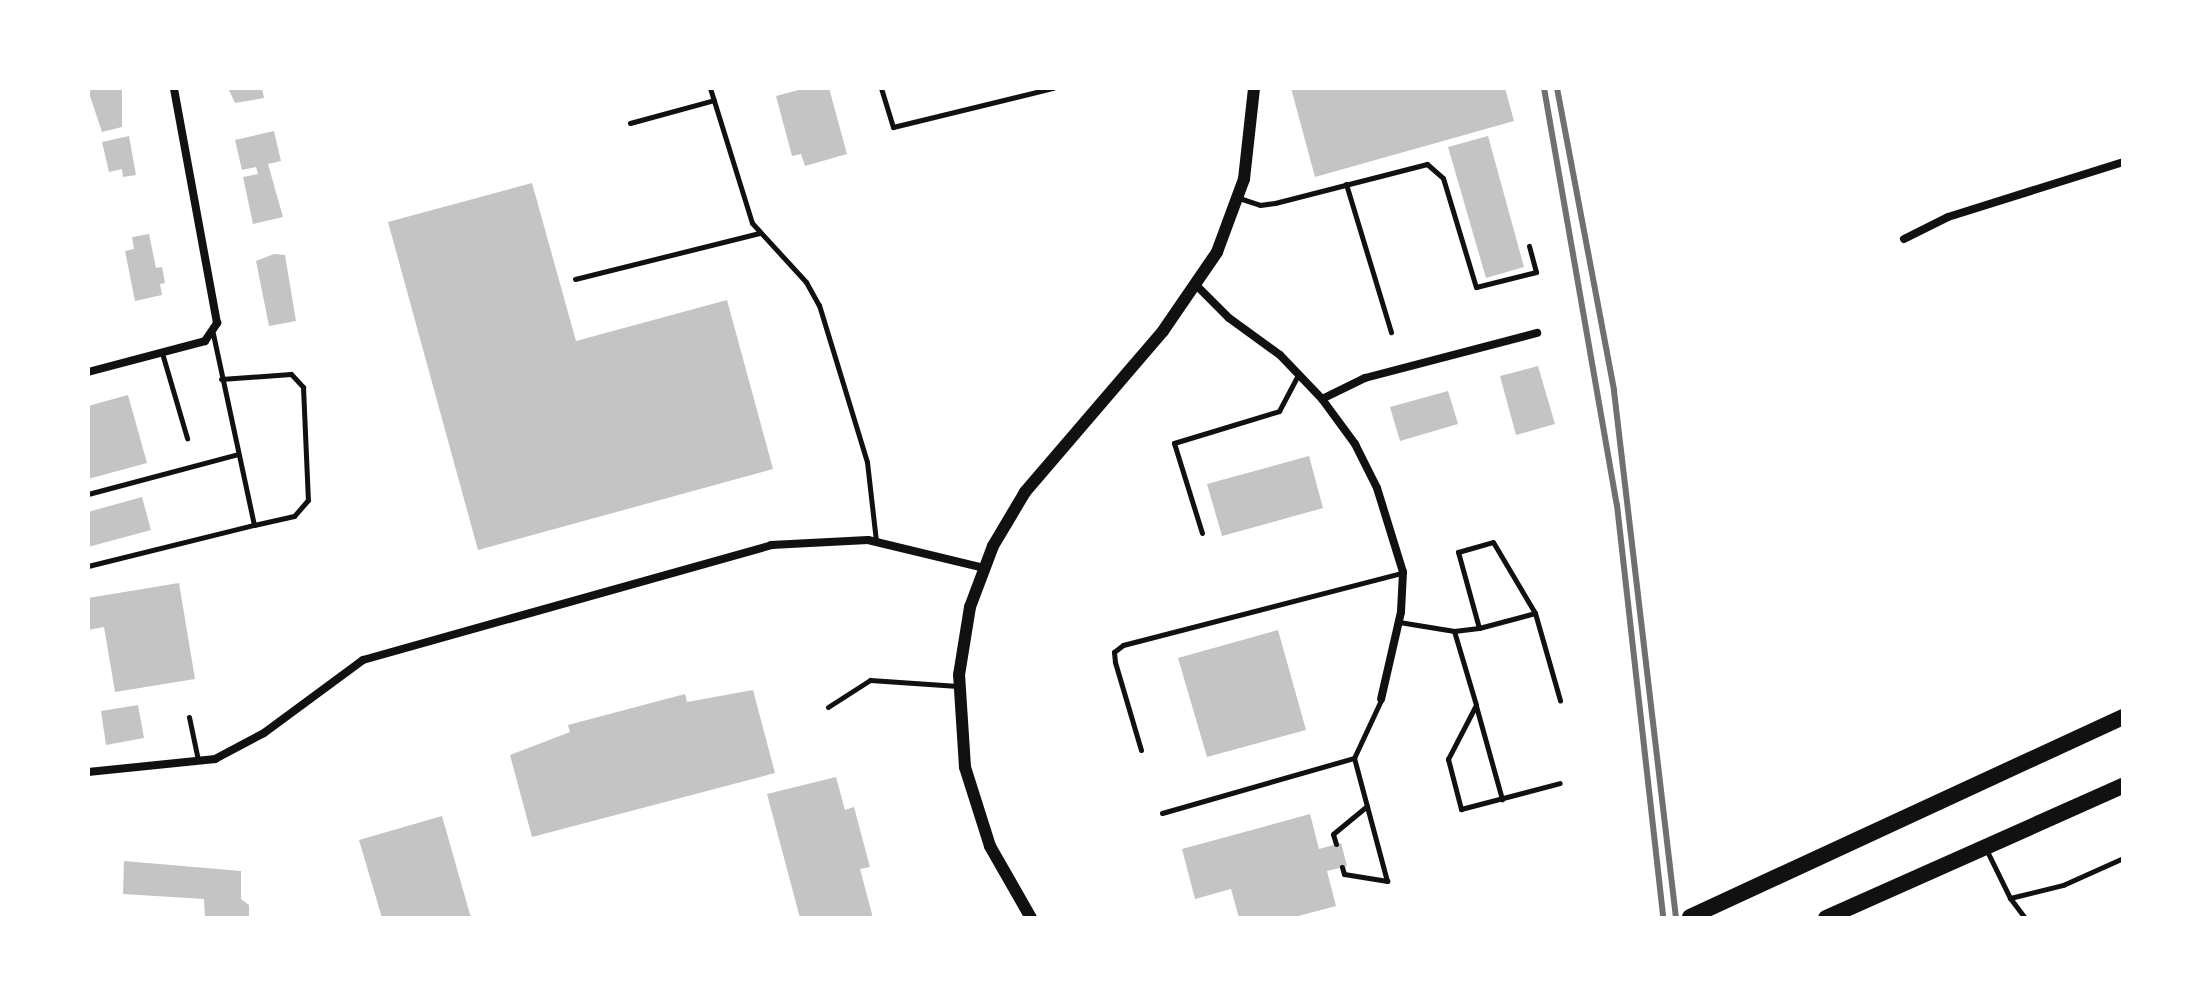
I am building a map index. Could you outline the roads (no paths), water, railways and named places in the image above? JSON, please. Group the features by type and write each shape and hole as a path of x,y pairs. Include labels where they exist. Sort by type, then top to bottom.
{"highway":[{"path":"1690,917 2123,717"},
{"path":"1826,918 2123,786"}],"street":[{"path":"88,372 205,341 217,323 209,265 174,88"},
{"path":"1031,918 990,846 973,802 959,722 963,641 984,568 1025,492 1197,286 1238,197 1252,133 1254,88"},
{"path":"1904,239 1948,217 2123,162"},
{"path":"1197,286 1298,374 1322,399 1355,444 1377,488 1403,572 1399,622 1381,699"},
{"path":"1322,399 1365,378 1537,333"},
{"path":"88,772 199,761 241,748 339,673 388,651 771,545 876,541 984,568"}],"lane":[{"path":"710,88 759,233 806,282 819,305 867,462 876,541"},
{"path":"881,88 893,127 1053,88"},
{"path":"630,123 714,100"},
{"path":"1238,197 1260,205 1419,164 1437,168 1476,287 1536,272 1529,246"},
{"path":"1346,184 1391,332"},
{"path":"575,279 759,233"},
{"path":"213,333 254,525"},
{"path":"162,352 187,438"},
{"path":"88,566 294,516 308,500 303,387 291,374 221,379"},
{"path":"1202,533 1174,443 1279,411 1298,374"},
{"path":"88,494 238,454"},
{"path":"1479,628 1458,552 1493,542 1535,613 1560,700"},
{"path":"1141,750 1115,662 1114,652 1123,645 1403,572"},
{"path":"1399,622 1454,631 1479,628 1535,613"},
{"path":"1454,631 1502,799"},
{"path":"828,707 870,680 959,686"},
{"path":"1342,867 1344,874 1387,881 1354,758 1381,699"},
{"path":"1476,705 1448,759 1457,802 1466,810 1560,783"},
{"path":"189,717 199,761"},
{"path":"1162,813 1354,758"},
{"path":"1336,844 1333,834 1367,806"},
{"path":"1986,848 2010,898 2025,918"},
{"path":"2010,898 2063,885 2123,858"}],"railway":[{"path":"1544,88 1617,505 1663,918"},
{"path":"1557,88 1614,391 1676,918"}]}
